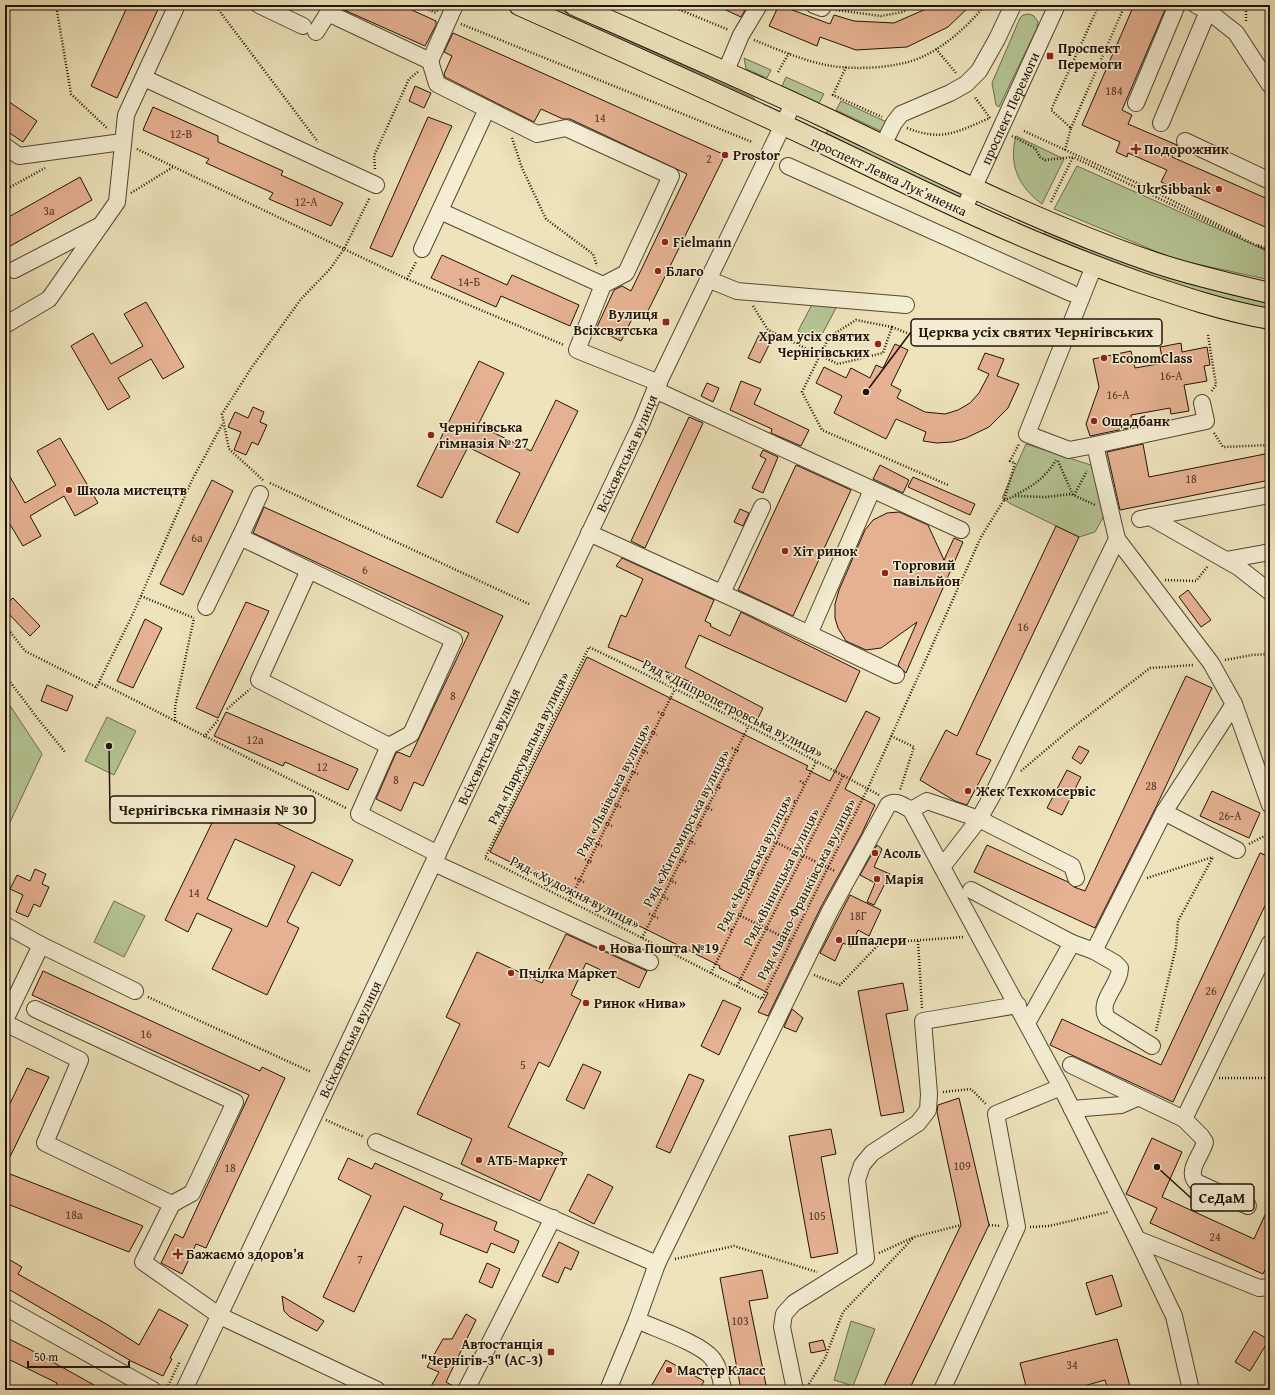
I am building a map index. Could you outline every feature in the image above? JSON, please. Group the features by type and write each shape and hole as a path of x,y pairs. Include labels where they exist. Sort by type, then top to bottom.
{"main road":[{"name":"проспект Левка Лукʼяненка","path":"519,5 782,124 963,211 1094,266 1185,298 1244,315 1270,320"},
{"name":"проспект Левка Лукʼяненка","path":"574,5 593,9 724,73 883,145 973,188 1042,218 1153,262 1200,276 1270,293"}],"street":[{"path":"5,325 49,299 117,202 122,142 126,115 177,5"},
{"path":"259,5 310,29 328,13 430,61"},
{"path":"724,73 741,35 759,5"},
{"path":"883,145 894,123 901,114 950,93 966,84 979,71 997,39 1013,5"},
{"path":"1136,103 1177,5"},
{"name":"проспект Перемоги","path":"963,211 1000,131 1053,6"},
{"path":"1161,123 1202,8 1236,33 1270,86"},
{"path":"452,12 430,61 437,84 537,134 566,128 671,176 626,273 603,285 578,350 872,490 961,530"},
{"path":"144,78 376,185"},
{"name":"Всіхсвятська вулиця","path":"184,1390 315,1116 642,422 657,387 710,280 782,124 793,104"},
{"path":"422,249 487,110"},
{"path":"1185,141 1270,181"},
{"path":"5,146 19,156 122,142"},
{"path":"788,166 954,246 1071,293"},
{"path":"440,211 603,285"},
{"path":"14,270 102,224"},
{"path":"1094,266 1027,434 1060,454 1069,450 1096,449 1206,421 1202,403"},
{"path":"710,280 736,291 906,305"},
{"path":"1096,449 1116,539 1212,663 1234,704 1268,795"},
{"path":"809,634 872,490"},
{"path":"206,607 260,494"},
{"path":"1270,495 1145,518 1238,567 1270,592"},
{"path":"722,593 762,507"},
{"path":"589,533 722,593 896,675"},
{"path":"240,537 454,640 411,734 390,746 359,814 436,858 650,962"},
{"path":"942,867 979,820 994,794 1116,539"},
{"path":"1222,558 1270,552"},
{"path":"309,570 259,680 390,746"},
{"path":"1094,952 1164,812 1234,704"},
{"path":"910,810 927,801 979,820 1072,866 1076,878"},
{"path":"608,1390 637,1320 657,1264 801,970 844,883 869,838 888,805 892,802 896,802 910,810 942,867 1018,1005 1121,1206 1174,1316 1191,1390"},
{"path":"1164,812 1238,850"},
{"path":"971,890 1072,943 1115,963 1120,968 1120,974 1104,1006 1103,1012 1107,1018 1152,1046"},
{"path":"5,926 135,991"},
{"path":"1027,1023 1072,943"},
{"path":"1184,1119 1270,943"},
{"path":"41,945 5,1022 80,1060 45,1143 172,1204"},
{"path":"795,1390 782,1327 784,1314 794,1303 866,1258 857,1180 862,1165 872,1153 918,1123 928,1110 929,1094 923,1021 1018,1005"},
{"path":"35,1009 235,1102 192,1193 172,1204 143,1262 220,1316 378,1390"},
{"path":"1071,1065 1137,1098 1184,1119 1202,1136 1205,1142 1203,1150 1192,1170 1192,1177 1196,1182 1248,1206"},
{"path":"942,1390 1017,1227 996,1114 1061,1087"},
{"path":"1072,1109 1121,1106 1137,1098"},
{"path":"376,1142 657,1264"},
{"path":"466,1390 553,1218"},
{"path":"1137,1239 1259,1288 1270,1287"},
{"path":"5,1307 153,1390"},
{"path":"637,1320 704,1350 713,1358 718,1369 723,1390"}],"path":[{"path":"56,5 71,94 122,142 407,280 578,350"},
{"path":"215,5 334,166"},
{"path":"418,5 452,12 752,142"},
{"path":"668,5 789,53 831,66 863,69 887,66 921,57 948,40 975,18 985,5"},
{"path":"818,6 881,16 903,12 912,5"},
{"path":"1071,128 1051,110 1099,5"},
{"path":"1065,150 1071,128 1125,5"},
{"path":"778,72 789,53"},
{"path":"430,61 409,79 374,156 376,185 344,249 330,269 301,299 252,368 222,414 229,449 264,480 528,604"},
{"path":"833,95 846,67"},
{"path":"505,119 522,168 546,219 593,254 603,285"},
{"path":"1000,131 1035,148 1040,157 1044,160 1073,157 1270,251"},
{"path":"1024,131 1148,188 1270,251"},
{"path":"5,190 56,162 65,150"},
{"path":"1051,202 1075,154"},
{"path":"117,202 173,167"},
{"path":"407,280 422,249"},
{"path":"744,292 768,330 838,364 883,353 892,327"},
{"path":"907,333 892,327 856,320 829,337 802,392 822,430 948,486"},
{"path":"1202,403 1216,385 1208,335"},
{"path":"1206,421 1223,447 1270,445"},
{"path":"5,624 25,651 96,687 141,596 192,480 224,422"},
{"name":"Ряд «Івано-Франківська вулиця»","path":"762,999 868,788 981,537 1004,500 1015,463 1010,460 1020,442"},
{"path":"1074,495 1096,449"},
{"path":"1060,454 1074,495"},
{"path":"1004,500 1015,496 1032,486 1050,469 1060,454"},
{"path":"1015,496 1074,495 1110,512"},
{"path":"1147,579 1196,581 1222,558"},
{"path":"141,596 194,618"},
{"path":"176,721 175,707 194,618 206,607"},
{"name":"Ряд «Паркувальна вулиця»","path":"486,858 569,692 589,647"},
{"name":"Ряд «Дніпропетровська вулиця»","path":"589,647 675,689 880,795"},
{"path":"1016,775 1067,732 1150,668 1212,663 1252,655 1270,654"},
{"path":"5,675 65,752"},
{"path":"227,709 259,680"},
{"path":"99,682 359,814"},
{"name":"Ряд «Львівська вулиця»","path":"569,901 675,689"},
{"path":"658,712 666,716"},
{"path":"204,736 218,720"},
{"name":"Ряд «Житомирська вулиця»","path":"642,938 748,727"},
{"path":"649,730 657,735"},
{"path":"891,736 914,747 896,802"},
{"path":"732,748 740,752"},
{"path":"639,749 648,753"},
{"name":"Ряд «Черкаська вулиця»","path":"710,973 816,762"},
{"path":"723,767 731,771"},
{"path":"629,770 638,774"},
{"name":"Ряд «Вінницька вулиця»","path":"737,987 843,776"},
{"path":"800,781 805,784"},
{"path":"714,785 722,789"},
{"path":"620,787 629,791"},
{"path":"791,800 796,802"},
{"path":"612,803 621,807"},
{"path":"703,806 712,810"},
{"path":"782,818 787,820"},
{"path":"603,822 612,826"},
{"path":"695,823 703,827"},
{"path":"1128,885 1238,850 1270,833"},
{"path":"687,839 695,844"},
{"path":"771,840 835,871"},
{"path":"593,842 602,846"},
{"path":"763,856 768,859"},
{"path":"1152,1046 1176,947 1178,921 1213,857"},
{"name":"Ряд «Художня вулиця»","path":"486,858 762,999"},
{"path":"677,858 686,862"},
{"path":"585,859 593,863"},
{"path":"755,872 760,875"},
{"path":"575,878 584,882"},
{"path":"667,879 676,883"},
{"path":"746,891 750,894"},
{"path":"659,895 668,899"},
{"path":"735,913 791,941"},
{"path":"650,914 658,918"},
{"path":"728,928 732,930"},
{"path":"801,970 840,985 880,943 968,937"},
{"path":"918,941 923,1021"},
{"path":"156,1000 311,1072"},
{"path":"1204,1078 1270,1078"},
{"path":"929,1094 971,1089 996,1114"},
{"path":"315,1116 357,1134"},
{"path":"1027,1227 1049,1226 1109,1212 1121,1206"},
{"path":"882,1252 914,1237 961,1224"},
{"path":"806,1390 824,1358 843,1312 914,1237"},
{"path":"657,1264 734,1246 834,1278"}],"green space":[{"path":"536,5 550,5 754,98 755,103"},
{"path":"1029,14 1034,16 1038,22 1037,28 999,107 996,105 992,83 1020,18 1023,15"},
{"path":"744,58 771,70 767,78 746,69"},
{"path":"786,77 824,94 819,103 782,86"},
{"path":"841,101 889,123 885,133 836,110"},
{"path":"828,130 964,196 960,199 829,135 826,133"},
{"path":"1016,136 1064,159 1042,204 1027,190 1017,174 1013,156"},
{"path":"1077,166 1270,252 1270,280 1174,259 1054,209"},
{"path":"1046,231 1128,264 1186,283 1270,304 1270,311 1183,289 1042,236"},
{"path":"816,297 836,308 818,342 798,331"},
{"path":"1026,444 1094,466 1105,514 1095,532 1079,537 1011,504 1002,498"},
{"path":"5,698 42,754 5,833"},
{"path":"107,717 136,731 114,775 85,761"},
{"path":"114,901 145,916 124,957 94,942"},
{"path":"851,1321 875,1329 853,1386 834,1380"}],"building":[{"path":"128,5 160,5 117,98 91,86"},
{"path":"333,5 401,5 436,21 436,25 425,46"},
{"path":"715,5 748,5 741,17"},
{"path":"779,5 830,24 834,15 854,21 894,23 935,5 971,5 948,27 907,47 856,50 820,37 817,46 769,26"},
{"path":"1134,5 1167,5 1122,110 1132,115 1128,124 1177,145 1172,157 1270,200 1270,229 1161,182 1167,170 1128,153 1127,157 1116,152 1120,142 1082,125"},
{"path":"453,33 725,155 644,319 634,315 621,341 596,329 614,290 622,286 631,291 687,174 570,119 563,119 541,109 534,122 445,77 444,74 452,56 444,52"},
{"path":"415,86 431,93 424,108 409,101"},
{"path":"5,99 37,121 23,142 5,130"},
{"path":"153,107 218,136 218,142 283,171 281,175 343,203 331,226 269,199 273,193 206,163 209,159 143,130"},
{"path":"428,117 452,126 392,257 370,248"},
{"path":"80,177 92,200 5,249 5,219"},
{"path":"442,255 507,285 512,275 579,305 570,326 501,296 496,307 431,278"},
{"path":"146,302 184,367 163,379 151,359 118,378 130,397 108,410 71,346 93,333 111,364 143,346 124,314"},
{"path":"760,333 772,339 760,363 748,358"},
{"path":"1181,343 1182,352 1207,347 1210,365 1204,366 1207,381 1184,385 1189,411 1171,414 1170,408 1131,415 1133,427 1090,436 1086,424 1099,387 1093,359 1131,351 1135,368 1163,363 1160,347"},
{"path":"895,344 908,350 891,385 901,390 897,398 925,412 945,414 958,410 970,403 979,393 989,374 978,369 985,353 1004,359 997,376 1019,384 1008,408 989,427 966,438 952,442 937,443 923,441 926,432 896,419 886,439 834,413 842,396 816,383 824,367 846,378 851,368 870,378 876,365 883,368"},
{"path":"479,361 504,373 478,425 531,451 556,400 578,411 518,533 496,522 520,473 468,447 442,498 417,486"},
{"path":"741,381 761,389 754,404 809,430 801,446 771,433 772,429 730,410"},
{"path":"707,383 719,388 713,402 701,396"},
{"path":"253,407 264,412 260,422 267,425 258,445 252,442 246,455 234,450 241,432 228,427 235,412 248,418"},
{"path":"689,417 703,423 645,548 631,541"},
{"name":"Школа мистецтв","path":"60,438 98,503 75,516 64,496 30,516 41,536 23,546 5,516 5,468 25,503 56,485 37,451"},
{"path":"1143,444 1149,477 1270,453 1270,480 1120,510 1107,452"},
{"path":"763,450 778,457 763,493 752,488 766,459 760,456"},
{"path":"796,465 851,490 793,616 738,590"},
{"path":"880,465 909,480 903,493 873,479"},
{"path":"913,477 975,504 970,515 908,487"},
{"path":"212,480 233,491 183,595 160,584"},
{"path":"264,507 503,616 423,786 414,782 401,811 376,799 396,753 398,752 410,757 469,633 253,533"},
{"path":"740,509 749,513 743,526 734,522"},
{"name":"Торговий павільйон","path":"899,512 928,525 944,560 954,538 963,542 906,673 898,665 917,622 881,648 866,650 846,641 838,628 835,618 835,604 839,590 865,530 873,520 887,513"},
{"path":"1056,526 1079,537 976,754 991,760 967,805 955,801 920,780 946,730 957,736"},
{"path":"622,558 714,600 705,621 711,624 710,626 730,636 741,612 860,671 846,702 699,635 685,667 763,708 757,720 692,685 693,683 608,647 621,615 626,617 643,579 616,566"},
{"path":"1188,590 1211,620 1201,627 1179,597"},
{"path":"13,598 40,626 30,636 5,610 5,605"},
{"path":"246,602 269,611 218,718 196,708"},
{"path":"145,619 162,628 133,688 117,681"},
{"path":"587,657 808,766 806,769 830,781 866,711 880,718 845,789 875,805 861,835 821,907 768,1016 758,1012 768,993 719,968 720,966 490,852"},
{"path":"1186,676 1212,688 1156,807 1095,928 974,872 987,845 1085,891"},
{"path":"47,685 73,696 67,711 41,701"},
{"path":"226,712 358,769 348,790 285,762 283,766 214,736"},
{"path":"1079,746 1089,751 1081,764 1072,758"},
{"path":"1067,770 1081,777 1062,815 1047,808"},
{"path":"1212,791 1260,813 1249,838 1200,816"},
{"path":"224,798 353,860 340,886 312,872 287,922 299,928 267,995 212,969 232,929 197,913 188,932 165,920","holes":["235,839 295,866 267,927 207,899"]},
{"path":"877,845 882,849 874,867 890,874 874,905 867,902 875,883 860,875"},
{"path":"1260,853 1270,857 1270,895 1173,1102 1050,1045 1062,1019 1161,1065"},
{"path":"35,869 46,874 42,884 49,887 40,907 34,904 28,917 16,912 23,895 10,889 17,875 30,881"},
{"path":"850,895 881,910 869,936 858,930 851,947 843,943 835,961 820,953"},
{"path":"566,934 647,971 639,988 586,963 571,995 581,1000 549,1067 539,1062 508,1127 563,1153 540,1201 461,1164 472,1139 417,1114 460,1024 446,1017 477,952 542,983"},
{"path":"43,971 260,1071 262,1067 285,1078 206,1248 196,1244 182,1274 161,1263 175,1234 183,1238 249,1095 32,995"},
{"path":"903,983 908,1010 886,1014 904,1112 881,1116 858,991"},
{"path":"723,1000 741,1008 719,1055 701,1046"},
{"path":"792,1009 803,1018 796,1032 784,1027"},
{"path":"583,1064 601,1072 584,1109 566,1100"},
{"path":"27,1068 49,1077 5,1167 5,1114"},
{"path":"689,1074 704,1080 670,1153 656,1147"},
{"path":"959,1098 989,1225 909,1390 882,1390 961,1225 937,1112 938,1105"},
{"path":"831,1129 836,1154 821,1157 838,1253 811,1258 789,1136"},
{"path":"1152,1138 1182,1152 1162,1197 1254,1239 1270,1204 1270,1259 1263,1274 1150,1223 1157,1208 1126,1194"},
{"path":"348,1158 372,1169 375,1163 443,1194 440,1199 497,1222 494,1230 519,1241 514,1253 491,1243 487,1253 440,1234 443,1224 404,1206 354,1312 323,1297 371,1196 338,1179"},
{"path":"5,1172 143,1226 129,1252 5,1203"},
{"path":"588,1174 613,1187 594,1224 569,1211"},
{"path":"559,1242 579,1252 571,1270 565,1267 558,1283 542,1276"},
{"path":"5,1257 22,1267 18,1274 108,1325 139,1345 159,1309 188,1325 170,1358 172,1359 163,1376 131,1361 5,1287"},
{"path":"487,1263 500,1269 492,1288 479,1282"},
{"path":"762,1270 768,1298 749,1301 767,1390 741,1390 720,1278"},
{"path":"1112,1275 1122,1306 1096,1315 1086,1283"},
{"path":"282,1296 324,1321 317,1331 290,1317 284,1311"},
{"path":"466,1314 476,1320 446,1382 457,1388 457,1390 429,1390 439,1372 427,1367 443,1339 452,1339"},
{"path":"1254,1331 1269,1340 1250,1371 1235,1362"},
{"path":"5,1337 103,1390 65,1390 56,1385 57,1383 5,1357"},
{"path":"1117,1339 1131,1390 1108,1390 1105,1380 1070,1390 1027,1390 1020,1363"},
{"path":"823,1340 826,1350 811,1353 809,1343"},
{"path":"666,1360 704,1381 699,1390 649,1390"}],"place":[{"name":"Проспект Перемоги","path":"1050,56"},
{"name":"Подорожник","path":"1136,149"},
{"name":"Prostor","path":"725,155"},
{"name":"UkrSibbank","path":"1219,189"},
{"name":"Fielmann","path":"665,242"},
{"name":"Благо","path":"658,271"},
{"name":"Вулиця Всіхсвятська","path":"666,322"},
{"name":"Храм усіх святих Чернігівських","path":"878,344"},
{"name":"EconomClass","path":"1104,358"},
{"name":"Церква усіх святих Чернігівських","path":"866,392"},
{"name":"Ощадбанк","path":"1094,421"},
{"name":"Чернігівська гімназія № 27","path":"431,435"},
{"name":"Школа мистецтв","path":"69,490"},
{"name":"Хіт ринок","path":"785,551"},
{"name":"Торговий павільйон","path":"885,573"},
{"name":"Чернігівська гімназія № 30","path":"109,746"},
{"name":"Жек Техкомсервіс","path":"968,791"},
{"name":"Асоль","path":"875,853"},
{"name":"Марія","path":"877,879"},
{"name":"Шпалери","path":"839,940"},
{"name":"Нова Пошта №19","path":"602,948"},
{"name":"Пчілка Маркет","path":"511,973"},
{"name":"Ринок «Нива»","path":"586,1003"},
{"name":"АТБ-Маркет","path":"479,1160"},
{"name":"СеДаМ","path":"1157,1167"},
{"name":"Бажаємо здоровʼя","path":"178,1254"},
{"name":"Автостанція \"Чернігів-3\" (АС-3)","path":"551,1352"},
{"name":"Мастер Класс","path":"669,1370"}]}
